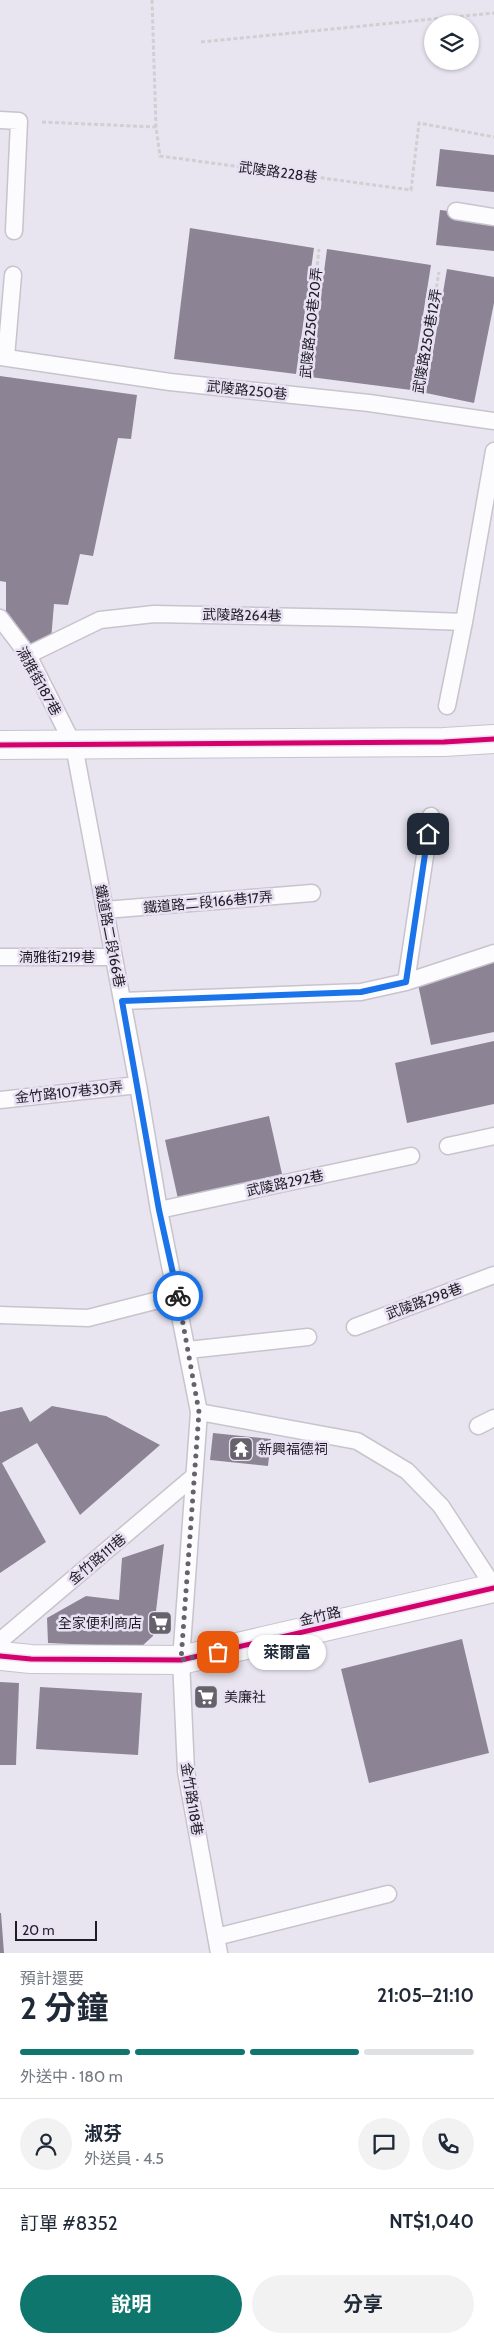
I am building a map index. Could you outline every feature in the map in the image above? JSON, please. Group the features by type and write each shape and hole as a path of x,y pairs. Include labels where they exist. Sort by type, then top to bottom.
{"street":[{"path":"0,745 444,742 494,739"},
{"name":"金竹路","path":"0,1656 31,1659 181,1660 494,1587"}],"lane":[{"path":"0,120 18,121 14,231"},
{"path":"456,210 494,216"},
{"path":"3,357 13,275"},
{"name":"武陵路250巷","path":"3,357 170,382 303,396 494,422"},
{"path":"446,706 464,622 494,450"},
{"name":"武陵路264巷","path":"28,654 100,620 154,614 464,622"},
{"name":"湳雅街187巷","path":"0,618 28,654 74,746"},
{"name":"鐵道路二段166巷","path":"74,746 138,1085 159,1210 178,1295 199,1412 181,1660"},
{"path":"406,982 431,816"},
{"name":"鐵道路二段166巷17弄","path":"105,910 312,893"},
{"path":"122,1001 361,992 406,982 494,954"},
{"name":"湳雅街219巷","path":"0,957 114,957"},
{"name":"金竹路107巷30弄","path":"0,1100 138,1085"},
{"path":"448,1146 494,1136"},
{"name":"武陵路292巷","path":"159,1210 411,1156"},
{"name":"武陵路298巷","path":"355,1327 494,1275"},
{"path":"0,1315 88,1318 178,1295"},
{"path":"188,1350 308,1337"},
{"path":"199,1412 357,1441 408,1471 441,1506 494,1587"},
{"path":"478,1426 494,1418"},
{"name":"金竹路111巷","path":"0,1641 193,1476"},
{"name":"金竹路118巷","path":"181,1660 186,1771 217,1945 388,1894"}],"path":[{"path":"201,42 494,13"},
{"path":"18,121 156,127"}],"building":[{"path":"440,149 494,155 494,192 436,186"},
{"path":"440,210 494,216 494,251 436,245"},
{"path":"190,228 314,248 296,374 174,359"},
{"path":"327,249 431,265 411,390 310,377"},
{"path":"447,269 494,277 494,303 474,403 426,393"},
{"path":"0,376 137,395 131,439 118,438 93,556 80,554 68,605 54,604 51,640 34,648 6,620 6,582 0,581"},
{"path":"494,959 494,1032 431,1045 416,975"},
{"path":"494,1041 494,1104 407,1123 395,1063"},
{"path":"269,1116 282,1174 178,1199 165,1140"},
{"path":"52,1406 106,1416 160,1445 80,1515 37,1443 2,1463 46,1542 0,1573 0,1412 22,1407 30,1422"},
{"name":"新興福德祠","path":"213,1433 271,1439 268,1466 210,1460"},
{"path":"164,1544 153,1636 141,1647 48,1643 47,1618 86,1596 119,1600 122,1558"},
{"path":"462,1639 489,1753 369,1783 341,1669"},
{"path":"0,1682 19,1683 16,1765 0,1765"},
{"path":"40,1687 142,1693 138,1755 36,1749"},
{"path":"1,1913 4,1953 0,1953"}],"cycle path":[{"path":"0,745 444,742 494,739"},
{"path":"0,1656 31,1659 181,1660 494,1588"}],"way so far":[{"path":"178,1296 199,1412 181,1660 218,1652"}],"place":[{"name":"新興福德祠","path":"241,1449"},
{"name":"全家便利商店","path":"160,1623"},
{"name":"萊爾富","path":"218,1652"},
{"name":"美廉社","path":"206,1697"}],"route":[{"path":"178,1296 159,1210 122,1001 361,992 406,982 428,834"}]}
